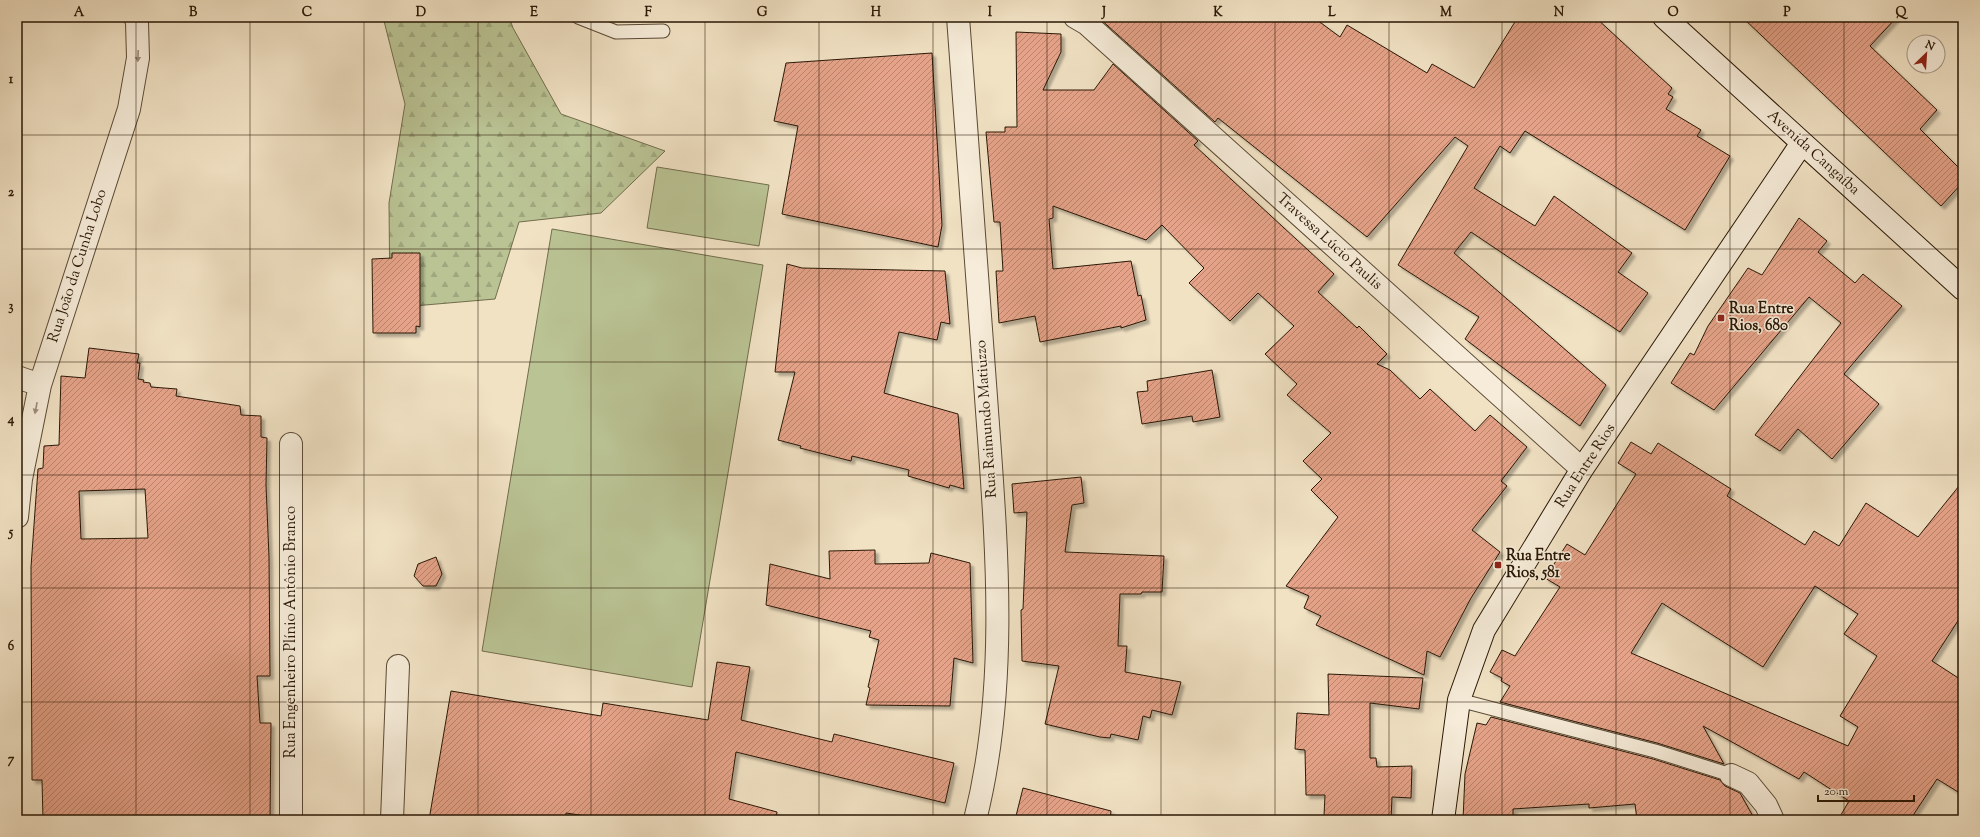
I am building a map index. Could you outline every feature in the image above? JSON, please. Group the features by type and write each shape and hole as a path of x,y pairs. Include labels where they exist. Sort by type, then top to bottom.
{"street":[{"name":"Rua João da Cunha Lobo","path":"17,517 21,479 40,385 128,109 138,58 137,22 135,17"},
{"name":"Rua Raimundo Matiuzzo","path":"958,17 997,547 997,640 990,747 975,820"},
{"name":"Travessa Lúcio Paulis","path":"1075,17 1087,24 1582,469"},
{"name":"Avenida Cangaíba","path":"1664,17 1963,289"},
{"name":"Rua Entre Rios","path":"1443,820 1459,700 1484,630 1582,469 1802,143"},
{"path":"17,377 40,385"},
{"name":"Rua Engenheiro Plínio Antônio Branco","path":"291,444 291,820"},
{"path":"392,820 398,666"},
{"path":"1731,775 1748,783 1766,805 1773,820"}],"lane":[{"path":"578,17 616,32 663,31"},
{"path":"1459,700 1656,751 1731,775"}],"green space":[{"path":"383,17 509,17 513,28 561,114 665,151 601,213 519,222 495,299 390,308 389,203 405,104"},
{"path":"657,167 769,185 759,246 647,228"},
{"path":"552,229 763,265 692,687 482,651"}],"building":[{"path":"1098,17 1313,17 1340,37 1347,25 1427,73 1432,64 1474,88 1518,17 1595,17 1672,88 1668,94 1673,97 1666,109 1701,130 1697,136 1730,156 1685,230 1525,131 1510,153 1500,146 1474,188 1535,226 1554,196 1632,253 1618,272 1648,293 1620,332 1471,232 1454,253 1606,385 1580,426 1465,339 1479,317 1398,265 1468,146 1455,137 1367,237 1218,118 1215,122"},
{"path":"1742,17 1897,17 1870,46 1937,110 1920,129 1963,172 1963,182 1941,206"},
{"path":"1016,32 1061,34 1061,52 1043,90 1094,90 1113,64 1198,141 1194,145 1334,274 1318,292 1357,328 1359,326 1387,354 1377,364 1390,370 1420,399 1430,389 1475,431 1490,415 1527,447 1501,481 1507,486 1472,530 1500,552 1471,598 1440,657 1427,651 1424,675 1316,625 1321,616 1304,608 1309,596 1286,586 1338,517 1311,490 1322,479 1303,461 1331,433 1287,395 1297,384 1265,354 1294,326 1258,293 1230,321 1189,283 1204,268 1162,225 1146,240 1053,206 1053,218 1049,219 1053,269 1131,261 1138,296 1141,295 1146,320 1121,328 1121,326 1040,342 1035,316 999,323 996,271 1003,271 1000,222 994,222 986,132 1005,132 1005,127 1017,127"},
{"path":"932,53 942,225 938,247 782,214 798,126 774,121 786,63"},
{"path":"1799,218 1827,241 1818,252 1855,283 1863,274 1902,306 1844,374 1879,404 1832,459 1798,429 1780,451 1755,435 1841,323 1809,297 1714,410 1671,383 1690,353 1694,355 1708,326 1748,268 1762,275"},
{"path":"392,253 420,253 420,327 416,326 416,333 373,333 372,259 392,258"},
{"path":"787,264 802,268 945,271 950,324 941,322 937,340 899,332 884,393 958,414 964,489 950,485 949,488 908,476 909,470 852,456 851,461 800,448 801,446 778,440 795,372 775,372"},
{"path":"89,348 139,354 137,363 140,363 138,379 144,380 143,382 150,383 151,387 177,389 176,396 240,406 241,415 261,416 261,437 267,438 266,485 269,557 270,676 257,676 260,723 271,723 270,820 43,820 42,780 32,780 31,567 38,469 43,468 44,446 59,445 61,376 85,378","holes":["145,489 148,538 81,539 79,491"]},
{"path":"1212,370 1220,417 1193,422 1192,416 1142,424 1137,392 1148,391 1147,381"},
{"path":"1631,442 1651,454 1658,443 1731,489 1727,496 1805,545 1814,531 1839,546 1866,503 1918,537 1963,481 1963,613 1932,661 1963,681 1963,795 1937,779 1910,820 1838,820 1849,801 1804,772 1799,779 1703,726 1724,764 1657,743 1500,702 1510,686 1501,681 1502,678 1490,672 1502,650 1515,656 1560,587 1545,578 1567,544 1585,555 1636,474 1618,463","holes":["1815,586 1858,614 1844,634 1877,656 1840,716 1858,727 1848,746 1631,653 1662,603 1763,667"]},
{"path":"1081,477 1084,503 1072,505 1065,552 1164,556 1162,592 1120,594 1118,646 1127,646 1125,672 1181,682 1172,715 1152,710 1150,718 1143,716 1138,740 1111,734 1110,738 1100,737 1045,724 1059,666 1022,661 1021,610 1023,609 1027,512 1014,513 1012,484"},
{"path":"875,550 875,564 929,563 931,553 970,563 973,663 954,658 950,706 866,705 870,688 868,687 879,640 869,637 871,631 766,605 770,564 830,579 829,551"},
{"path":"436,557 442,574 436,586 423,586 414,576 418,564"},
{"path":"717,662 750,667 741,720 832,742 834,734 954,763 945,803 736,752 729,799 777,812 776,820 613,820 566,813 565,820 429,820 451,691 601,716 603,703 708,720"},
{"path":"1328,674 1423,678 1419,709 1370,703 1370,758 1376,758 1377,767 1412,766 1411,798 1392,797 1391,820 1343,820 1343,816 1324,816 1325,795 1306,795 1305,750 1295,749 1297,713 1329,715"},
{"path":"1491,717 1653,759 1720,780 1725,786 1740,793 1755,820 1637,820 1635,804 1589,808 1589,804 1513,809 1513,816 1463,820 1465,774 1477,723 1486,725"},
{"path":"1023,788 1111,811 1110,820 1015,820"}],"place":[{"name":"Rua Entre Rios, 680","path":"1721,318"},
{"name":"Rua Entre Rios, 581","path":"1498,565"}]}
